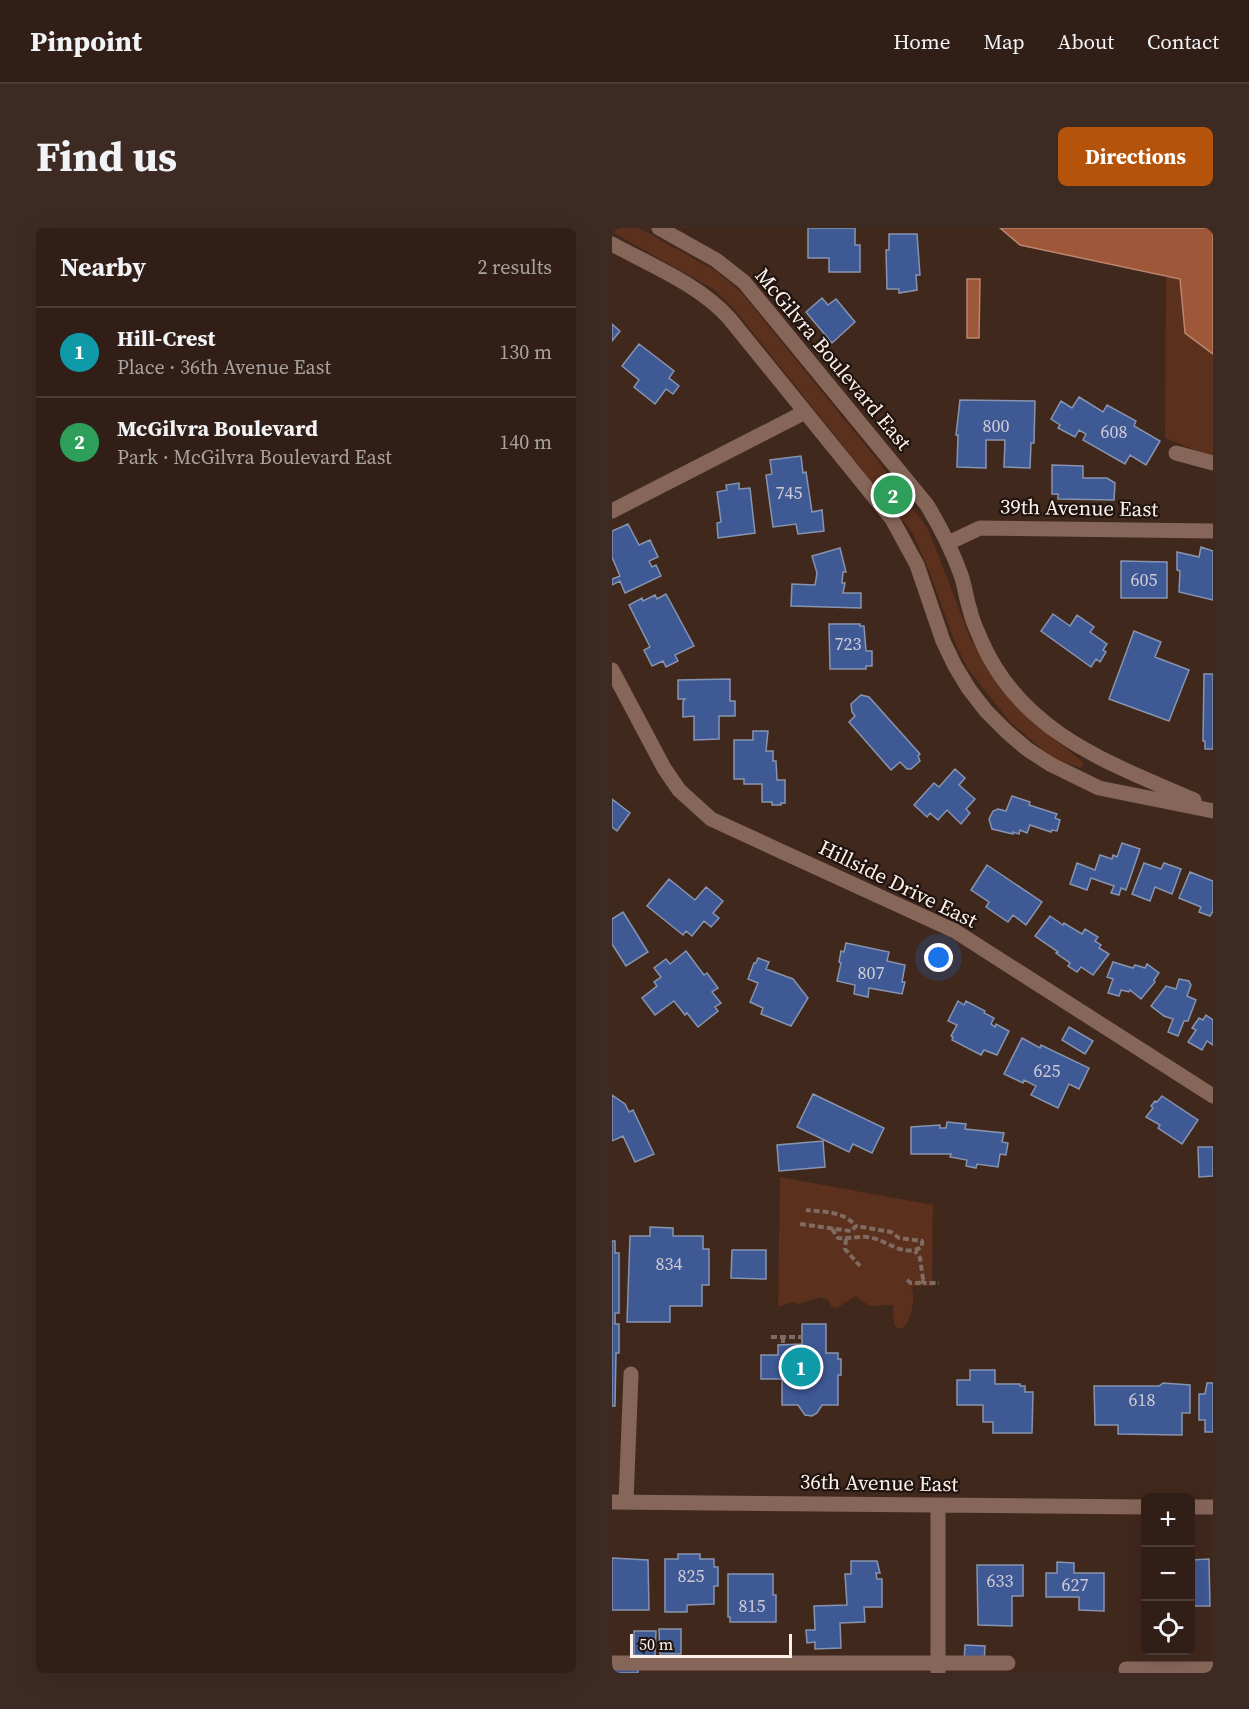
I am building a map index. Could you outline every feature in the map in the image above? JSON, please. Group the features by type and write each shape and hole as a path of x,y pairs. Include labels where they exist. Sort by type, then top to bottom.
{"street":[{"name":"McGilvra Boulevard East","path":"659,228 716,260 757,295 927,506 948,543 962,577 970,613 983,644 1000,673 1020,700 1045,724 1072,744 1101,760 1213,810"},
{"name":"McGilvra Boulevard East","path":"612,244 696,289 719,307 892,519 917,565 943,641 955,666 986,711 1006,731 1027,749 1050,764 1100,788 1213,810"},
{"path":"612,512 805,412"},
{"path":"1176,453 1213,463"},
{"name":"39th Avenue East","path":"948,543 980,528 1213,531"},
{"name":"Hillside Drive East","path":"612,670 664,768 680,790 711,819 955,931 1213,1096"},
{"path":"619,1502 631,1374"},
{"name":"36th Avenue East","path":"619,1502 1141,1507"},
{"path":"938,1505 938,1668"},
{"path":"1195,1507 1213,1507"},
{"path":"612,1663 938,1668 1008,1663"},
{"path":"1126,1669 1213,1669"}],"path":[{"path":"806,1210 849,1217 856,1226 891,1232 899,1238 922,1241 922,1247 915,1251 891,1248 876,1238 863,1236 856,1239 838,1238 832,1229"},
{"path":"800,1224 851,1231 856,1226"},
{"path":"846,1239 845,1249 860,1266"},
{"path":"915,1251 923,1271 921,1281"},
{"path":"907,1280 911,1283 921,1281 939,1283"},
{"path":"771,1337 802,1337"},
{"path":"783,1337 783,1345"}],"shaded area":[{"path":"612,228 639,228 716,271 740,291 875,457 928,529 971,640 1001,689 1040,728 1084,763 1081,768 1052,757 1010,722 968,669 955,643 930,573 912,532 734,309 715,290 612,232"},
{"path":"1000,228 1213,228 1213,354 1185,333 1180,279 1020,245"},
{"path":"1166,276 1180,279 1185,333 1213,354 1213,457 1165,438"},
{"path":"967,279 980,279 979,338 967,338"},
{"path":"780,1177 933,1205 932,1286 911,1286 912,1307 909,1319 903,1328 894,1325 893,1305 870,1306 855,1296 837,1308 821,1297 778,1307"}],"building":[{"path":"808,228 855,228 855,245 860,245 860,272 829,272 829,258 808,258"},
{"path":"889,234 917,234 920,275 916,275 917,290 899,293 899,289 887,289 886,250 889,250"},
{"path":"822,298 828,305 836,299 855,322 832,343 806,312"},
{"path":"612,324 620,331 612,341"},
{"path":"639,344 674,371 669,378 679,386 673,394 666,389 655,404 634,387 639,380 622,366"},
{"path":"1079,397 1103,412 1107,405 1136,421 1134,426 1160,441 1146,465 1130,455 1125,464 1083,440 1086,434 1079,430 1075,437 1058,428 1060,425 1051,419 1061,401 1072,408"},
{"path":"960,400 1035,401 1034,443 1031,443 1030,468 1004,467 1005,440 986,440 986,468 957,467 958,435 956,435"},
{"path":"801,456 803,473 806,472 812,512 822,510 824,531 798,534 796,524 773,527 766,475 772,474 770,460"},
{"path":"1052,465 1083,466 1083,478 1107,478 1115,483 1114,500 1058,499 1058,494 1052,494"},
{"path":"739,483 739,489 750,488 755,533 718,538 717,523 721,522 717,492 727,490 726,485"},
{"path":"628,524 639,545 650,540 658,557 649,561 652,567 656,565 661,576 625,593 620,581 612,585 612,579 620,576 612,557 612,531"},
{"path":"1201,547 1213,551 1213,600 1179,592 1180,571 1177,570 1177,552 1199,557"},
{"path":"840,548 846,572 843,572 842,583 845,583 843,593 861,593 861,608 791,606 792,584 815,585 817,573 812,556"},
{"path":"1121,561 1167,562 1167,598 1121,598"},
{"path":"666,594 694,646 675,655 678,661 666,667 663,661 652,666 644,650 650,647 629,605 642,598 643,601 655,595 657,599"},
{"path":"1053,614 1070,626 1077,615 1094,627 1090,632 1107,644 1103,650 1106,652 1100,662 1096,659 1091,667 1041,631"},
{"path":"829,624 864,626 866,651 872,651 872,666 866,666 866,669 830,669"},
{"path":"1134,631 1161,642 1155,657 1189,670 1169,721 1109,699"},
{"path":"1204,674 1213,674 1213,749 1205,749 1205,741 1203,741"},
{"path":"730,679 730,701 735,701 735,716 719,716 719,739 694,740 694,716 683,717 685,699 678,699 678,680"},
{"path":"861,695 869,697 920,754 918,756 920,761 911,769 907,769 900,762 891,770 849,722 855,716 851,704"},
{"path":"753,731 768,731 766,751 773,751 777,780 785,780 785,803 781,805 762,802 762,784 744,784 744,779 734,779 734,740 753,740"},
{"path":"955,769 965,778 959,785 975,799 966,809 970,813 961,824 947,810 938,820 930,813 927,817 914,805 934,783 939,787"},
{"path":"1012,796 1030,802 1029,805 1057,814 1055,818 1060,820 1057,831 1052,830 1051,832 1030,825 1027,833 1020,830 1019,834 992,829 989,819 993,811 998,809 1006,811"},
{"path":"612,799 630,813 617,831 612,827"},
{"path":"1122,843 1140,849 1126,890 1121,888 1119,895 1111,893 1114,886 1091,878 1087,890 1070,884 1077,863 1095,870 1100,855 1112,859 1113,855 1117,857"},
{"path":"1144,863 1161,869 1164,863 1181,869 1172,894 1155,887 1150,901 1132,894"},
{"path":"987,865 1042,902 1026,925 1013,915 1008,922 986,907 989,902 971,890"},
{"path":"1190,872 1213,881 1213,911 1210,916 1199,912 1201,907 1179,898"},
{"path":"669,879 695,900 706,887 723,901 713,913 719,918 711,927 704,921 692,936 686,931 683,935 647,906"},
{"path":"623,912 648,952 626,966 612,944 612,919"},
{"path":"1050,916 1082,934 1085,929 1098,937 1095,941 1101,945 1099,948 1109,954 1093,975 1081,967 1077,972 1068,966 1070,963 1056,953 1058,952 1035,936"},
{"path":"846,943 889,952 887,961 905,965 902,994 869,988 868,997 854,994 855,985 837,981 841,951 844,952"},
{"path":"686,951 704,975 707,973 718,988 712,992 721,1003 715,1007 718,1011 698,1027 674,1001 655,1015 642,998 657,986 654,982 661,977 654,968 666,959 670,964"},
{"path":"758,958 769,962 766,969 793,979 808,998 791,1026 761,1014 763,1008 750,1002 758,983 748,979"},
{"path":"1113,962 1133,968 1135,965 1145,968 1147,964 1159,973 1155,982 1141,999 1130,990 1129,992 1121,990 1119,996 1108,993 1113,979 1107,977"},
{"path":"1179,979 1189,981 1191,985 1187,996 1196,1000 1188,1021 1184,1021 1178,1036 1168,1032 1173,1019 1164,1016 1151,1006 1166,986 1176,989"},
{"path":"958,1001 964,1005 966,1001 985,1011 984,1013 994,1018 991,1024 995,1027 996,1024 1009,1031 997,1055 984,1050 981,1055 952,1040 951,1036 957,1025 948,1021"},
{"path":"1206,1015 1213,1020 1213,1045 1207,1041 1202,1050 1188,1042 1196,1030 1192,1028 1199,1018 1203,1020"},
{"path":"1069,1027 1093,1041 1085,1054 1062,1040"},
{"path":"1022,1038 1089,1068 1079,1089 1069,1084 1058,1108 1031,1095 1036,1086 1004,1074"},
{"path":"813,1094 884,1128 872,1153 853,1144 849,1152 797,1127"},
{"path":"612,1095 625,1104 629,1112 633,1110 654,1154 635,1162 623,1136 612,1141"},
{"path":"1162,1096 1198,1120 1182,1144 1158,1128 1160,1125 1146,1117 1153,1108 1151,1106"},
{"path":"947,1122 966,1124 965,1129 1004,1133 1002,1142 1008,1143 1006,1155 1000,1154 998,1167 977,1164 976,1168 966,1166 967,1160 950,1157 951,1154 911,1154 911,1127 940,1125 940,1128 946,1128"},
{"path":"823,1141 825,1167 779,1171 777,1145"},
{"path":"1198,1147 1213,1147 1213,1176 1199,1177"},
{"path":"650,1227 673,1228 673,1236 703,1236 703,1249 709,1249 709,1285 702,1285 702,1306 670,1306 670,1322 627,1322 630,1236 650,1236"},
{"path":"612,1241 615,1241 615,1253 619,1253 619,1313 615,1313 615,1324 619,1324 619,1353 616,1353 615,1406 612,1406"},
{"path":"732,1250 766,1250 766,1279 731,1278"},
{"path":"802,1324 826,1324 826,1353 838,1353 838,1359 841,1359 841,1375 838,1375 838,1405 822,1405 812,1416 805,1415 798,1405 782,1405 782,1379 761,1379 761,1355 778,1355 778,1345 802,1344"},
{"path":"970,1370 995,1370 995,1384 1020,1384 1020,1386 1025,1386 1025,1392 1033,1392 1032,1433 993,1433 993,1422 983,1422 983,1405 957,1405 957,1380 970,1380"},
{"path":"1163,1383 1190,1385 1190,1413 1182,1413 1182,1435 1118,1434 1118,1425 1095,1425 1094,1386 1159,1386"},
{"path":"1207,1383 1213,1383 1213,1432 1205,1432 1205,1420 1199,1420 1199,1394 1205,1394"},
{"path":"678,1554 700,1554 700,1559 714,1559 714,1567 718,1567 718,1586 714,1586 714,1604 687,1605 687,1612 665,1612 665,1559 678,1559"},
{"path":"612,1558 648,1560 649,1610 612,1610"},
{"path":"1209,1559 1210,1606 1195,1606 1195,1560"},
{"path":"851,1561 877,1561 880,1573 876,1573 877,1579 882,1579 882,1607 864,1607 865,1622 840,1623 841,1648 815,1649 815,1642 807,1643 806,1630 815,1630 814,1606 847,1605 845,1574 851,1574"},
{"path":"1057,1562 1074,1563 1074,1573 1104,1573 1104,1611 1079,1610 1079,1597 1046,1597 1046,1573 1057,1573"},
{"path":"977,1565 1023,1565 1023,1596 1012,1596 1012,1626 978,1625"},
{"path":"728,1574 773,1574 776,1622 730,1622"},
{"path":"659,1629 681,1629 681,1654 660,1654"},
{"path":"634,1631 656,1631 655,1656 634,1655"},
{"path":"965,1645 985,1646 984,1663 964,1662"},
{"path":"612,1669 638,1669 638,1673 612,1673"}],"place":[{"name":"McGilvra Boulevard","path":"893,495"},
{"name":"Hill-Crest","path":"801,1367"}]}
